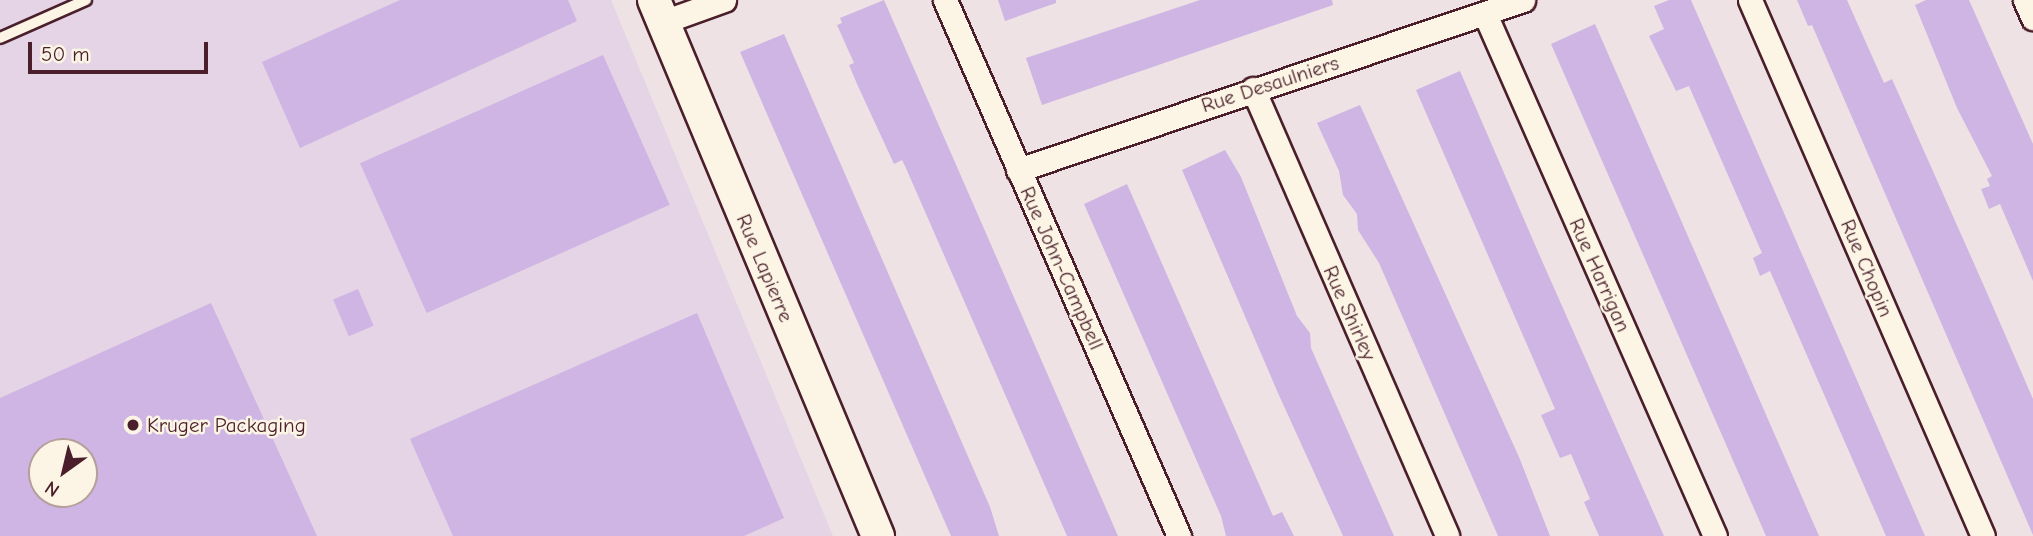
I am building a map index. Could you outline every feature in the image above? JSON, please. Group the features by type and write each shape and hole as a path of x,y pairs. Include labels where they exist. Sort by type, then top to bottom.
{"street":[{"path":"658,11 724,0"},
{"name":"Rue John-Campbell","path":"946,0 1179,536"},
{"name":"Rue Desaulniers","path":"1018,170 1252,89 1523,0"},
{"name":"Rue Chopin","path":"1750,0 1983,536"},
{"path":"2025,0 2033,18"},
{"name":"Rue Lapierre","path":"658,11 878,536"},
{"name":"Rue Harrigan","path":"1485,14 1714,536"},
{"name":"Rue Shirley","path":"1252,89 1447,536"}],"lane":[{"path":"0,38 86,0"}],"shaded area":[{"path":"0,0 611,0 833,536 0,536"}],"building":[{"path":"400,0 568,0 577,21 300,148 262,62"},
{"path":"884,0 1118,536 1067,536 905,166 902,160 894,164 857,84 849,65 854,63 837,25 842,23 840,18"},
{"path":"998,0 1056,0 1056,3 1005,21"},
{"path":"1200,0 1332,0 1333,5 1042,105 1026,58"},
{"path":"1669,0 1691,0 1925,536 1886,536 1770,271 1760,276 1753,258 1762,253 1689,86 1676,91 1649,36 1664,29 1654,6"},
{"path":"1797,0 1847,0 1884,83 1892,79 1984,286 2033,399 2033,535 1812,25 1808,26"},
{"path":"1926,0 1969,0 2033,144 2033,281 2000,204 1989,209 1981,189 1990,186 1987,179 1992,176 1957,108 1915,5"},
{"path":"1595,24 1819,536 1766,536 1551,44"},
{"path":"784,34 990,507 999,536 951,536 740,52"},
{"path":"603,55 670,205 427,313 360,163"},
{"path":"1460,71 1664,536 1599,536 1584,502 1590,499 1571,454 1560,458 1541,415 1555,409 1416,90"},
{"path":"1360,105 1519,457 1550,536 1498,536 1379,263 1358,230 1357,214 1343,195 1339,171 1317,123"},
{"path":"1225,150 1241,177 1297,316 1310,333 1311,348 1394,536 1343,536 1278,393 1182,170"},
{"path":"1127,184 1273,516 1282,512 1294,536 1226,536 1221,516 1084,204"},
{"path":"358,289 374,326 349,336 333,300"},
{"name":"Kruger Packaging","path":"211,303 317,536 0,536 0,398"},
{"path":"697,313 784,518 744,536 453,536 410,439"}],"place":[{"name":"Kruger Packaging","path":"133,425"}]}
